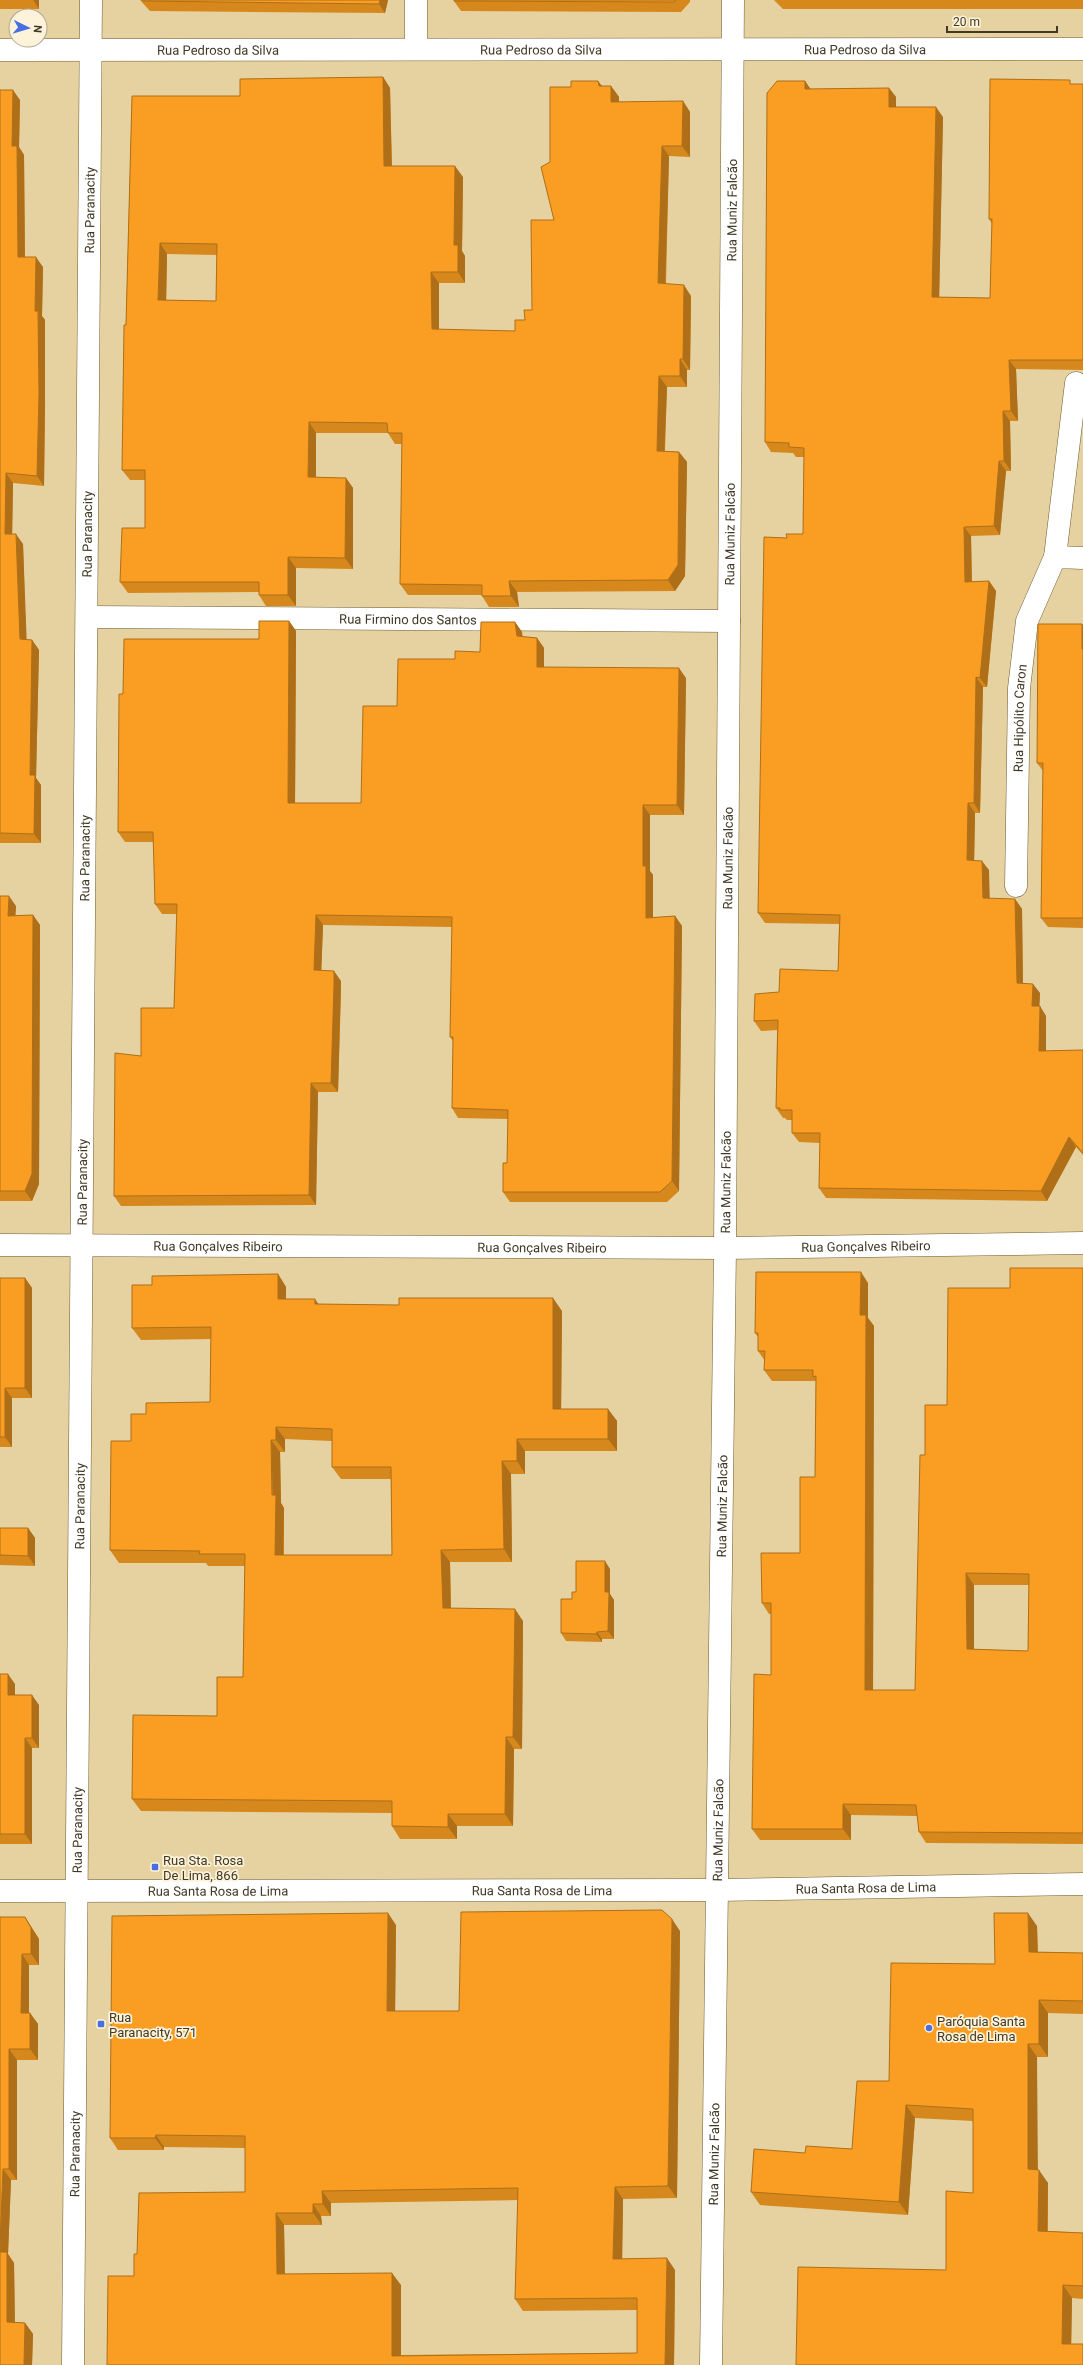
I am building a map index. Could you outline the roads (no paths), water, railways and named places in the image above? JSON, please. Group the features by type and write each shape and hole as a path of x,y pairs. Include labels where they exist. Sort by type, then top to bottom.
{"street":[{"name":"Rua Paranacity","path":"74,2365 79,1891 91,0"},
{"path":"416,0 416,48"},
{"name":"Rua Muniz Falcão","path":"711,2365 725,1248 728,621 734,0"},
{"name":"Rua Pedroso da Silva","path":"0,50 416,48 1083,49"},
{"name":"Rua Hipólito Caron","path":"1016,886 1019,688 1027,621 1055,557 1076,384"},
{"path":"1055,557 1083,558"},
{"name":"Rua Firmino dos Santos","path":"87,617 728,621"},
{"name":"Rua Gonçalves Ribeiro","path":"0,1245 83,1244 725,1248 1083,1243"},
{"name":"Rua Santa Rosa de Lima","path":"0,1891 717,1890 1083,1884"}],"place":[{"name":"Rua Sta. Rosa De Lima, 866","path":"155,1867"},
{"name":"Rua Paranacity, 571","path":"101,2024"},
{"name":"Paróquia Santa Rosa de Lima","path":"929,2028"}]}
